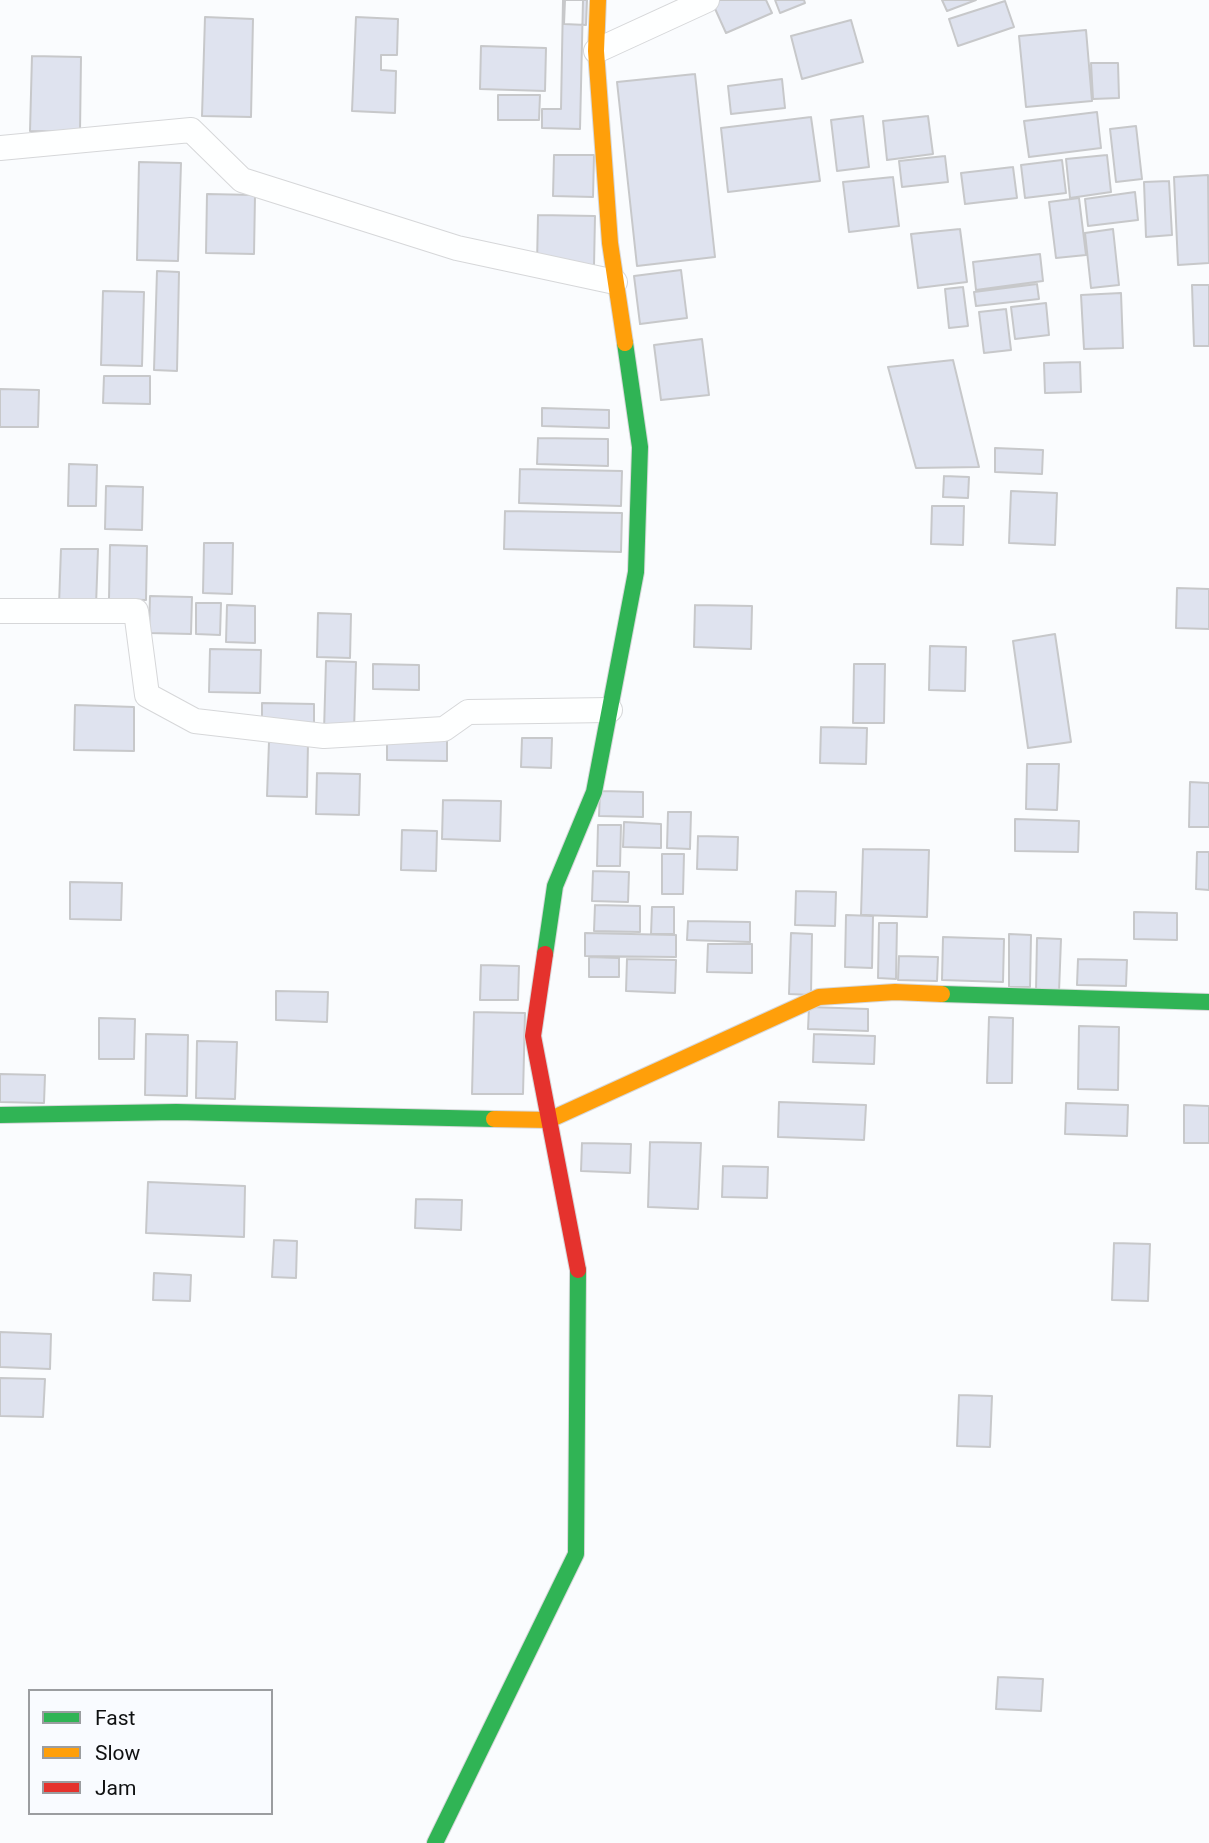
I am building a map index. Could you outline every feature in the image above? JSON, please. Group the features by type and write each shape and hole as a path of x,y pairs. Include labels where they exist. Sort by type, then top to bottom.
{"street":[{"path":"435,1843 576,1554 578,1269 533,1036 555,886 594,792 636,572 640,447 610,243 596,51 598,0"},
{"path":"596,51 707,0"},
{"path":"0,148 191,130 242,180 457,248 615,282"},
{"path":"0,611 136,611 147,695 195,721 324,736 444,729 468,712 610,710"},
{"path":"0,1115 176,1112 550,1120 660,1066 767,1023 819,997 895,992 1120,1002 1209,1002"}],"building":[{"path":"563,0 583,0 580,129 542,128 542,109 561,109"},
{"path":"565,0 587,0 586,25 564,24"},
{"path":"766,0 772,13 726,33 712,2"},
{"path":"775,0 804,0 805,3 780,13"},
{"path":"942,0 976,0 947,11"},
{"path":"1005,1 1014,27 958,46 949,19"},
{"path":"205,17 253,19 251,117 202,116"},
{"path":"356,17 398,19 397,55 381,55 381,70 396,71 395,113 352,111"},
{"path":"851,20 863,62 802,79 791,36"},
{"path":"1086,30 1092,101 1026,107 1019,36"},
{"path":"481,46 546,48 545,91 480,89"},
{"path":"32,56 81,57 80,132 30,131"},
{"path":"1091,63 1118,63 1119,98 1093,99"},
{"path":"695,74 715,257 637,266 617,82"},
{"path":"782,79 785,108 731,114 728,86"},
{"path":"498,95 540,95 539,120 498,120"},
{"path":"1097,112 1101,148 1029,157 1024,121"},
{"path":"863,116 869,167 837,171 831,120"},
{"path":"928,116 933,154 887,160 883,121"},
{"path":"811,117 820,181 728,192 721,128"},
{"path":"1136,126 1142,179 1116,182 1110,129"},
{"path":"554,155 594,155 593,197 553,196"},
{"path":"1107,155 1111,192 1070,198 1066,159"},
{"path":"945,156 948,182 902,187 899,161"},
{"path":"1062,160 1066,193 1025,198 1021,165"},
{"path":"139,162 181,163 178,261 137,260"},
{"path":"1013,167 1017,198 965,204 961,173"},
{"path":"1208,175 1209,263 1178,265 1174,177"},
{"path":"893,177 899,226 849,232 843,182"},
{"path":"1169,181 1172,235 1146,237 1144,182"},
{"path":"1135,192 1138,220 1088,226 1085,199"},
{"path":"207,194 255,195 254,254 206,253"},
{"path":"1079,198 1086,255 1056,258 1049,202"},
{"path":"538,215 595,216 594,266 537,264"},
{"path":"960,229 967,282 918,288 911,234"},
{"path":"1113,229 1119,285 1091,288 1085,233"},
{"path":"1040,254 1043,281 976,290 973,262"},
{"path":"681,270 687,318 640,324 634,276"},
{"path":"157,271 179,272 177,371 154,370"},
{"path":"1037,284 1039,299 976,306 974,292"},
{"path":"1192,285 1209,285 1209,346 1194,346"},
{"path":"963,287 968,326 949,328 945,289"},
{"path":"103,291 144,292 142,366 101,365"},
{"path":"1121,293 1123,348 1084,349 1081,295"},
{"path":"1046,303 1049,335 1015,339 1011,307"},
{"path":"1006,309 1011,350 984,353 979,312"},
{"path":"702,339 709,395 661,400 654,345"},
{"path":"953,360 979,467 916,468 888,367"},
{"path":"1080,362 1081,392 1045,393 1044,363"},
{"path":"104,376 150,376 150,404 103,403"},
{"path":"0,389 39,390 38,427 0,427"},
{"path":"542,408 609,410 609,428 542,426"},
{"path":"538,438 608,439 608,466 537,464"},
{"path":"995,448 1043,450 1042,474 995,472"},
{"path":"69,464 97,465 96,506 68,506"},
{"path":"520,469 622,471 621,506 519,503"},
{"path":"944,476 969,477 968,498 943,497"},
{"path":"106,486 143,487 142,530 105,529"},
{"path":"1011,491 1057,493 1055,545 1009,543"},
{"path":"932,506 964,506 963,545 931,544"},
{"path":"505,511 622,513 621,552 504,549"},
{"path":"204,543 233,543 232,594 203,593"},
{"path":"110,545 147,546 146,600 109,599"},
{"path":"61,549 98,549 96,606 59,605"},
{"path":"1177,588 1209,589 1209,629 1176,628"},
{"path":"150,596 192,597 191,634 149,633"},
{"path":"196,603 221,603 220,635 196,634"},
{"path":"227,605 255,606 255,643 226,642"},
{"path":"695,605 752,606 751,649 694,647"},
{"path":"318,613 351,614 350,658 317,657"},
{"path":"1055,634 1071,742 1028,748 1013,641"},
{"path":"930,646 966,647 965,691 929,690"},
{"path":"210,649 261,650 260,693 209,692"},
{"path":"326,661 356,662 354,731 324,731"},
{"path":"373,664 419,665 419,690 373,689"},
{"path":"854,664 885,664 884,723 853,723"},
{"path":"262,703 314,704 314,727 262,726"},
{"path":"75,705 134,707 134,751 74,750"},
{"path":"821,727 867,728 866,764 820,763"},
{"path":"387,738 447,739 447,761 387,760"},
{"path":"522,738 552,738 551,768 521,767"},
{"path":"269,742 308,742 307,797 267,796"},
{"path":"1027,764 1059,764 1057,810 1026,809"},
{"path":"317,773 360,774 359,815 316,814"},
{"path":"1190,782 1209,783 1209,827 1189,827"},
{"path":"600,791 643,792 643,817 599,816"},
{"path":"443,800 501,801 500,841 442,839"},
{"path":"668,812 691,812 690,849 667,848"},
{"path":"1015,819 1079,821 1078,852 1015,851"},
{"path":"624,822 661,824 661,848 623,847"},
{"path":"598,825 621,825 620,866 597,866"},
{"path":"402,830 437,831 436,871 401,870"},
{"path":"698,836 738,837 737,870 697,869"},
{"path":"863,849 929,850 927,917 861,915"},
{"path":"1197,852 1209,852 1209,890 1196,889"},
{"path":"662,854 684,854 683,894 662,894"},
{"path":"593,871 629,872 628,902 592,901"},
{"path":"70,882 122,883 121,920 70,919"},
{"path":"796,891 836,892 835,926 795,925"},
{"path":"595,905 640,906 640,932 594,931"},
{"path":"652,907 674,907 674,934 651,934"},
{"path":"1134,912 1177,913 1177,940 1134,939"},
{"path":"846,915 873,916 872,968 845,967"},
{"path":"688,921 750,922 750,942 687,940"},
{"path":"879,923 897,923 896,979 878,978"},
{"path":"585,933 676,935 676,957 585,956"},
{"path":"791,933 812,934 811,995 789,994"},
{"path":"1009,934 1031,935 1030,987 1009,987"},
{"path":"943,937 1004,939 1003,982 942,980"},
{"path":"1037,938 1061,939 1059,992 1036,991"},
{"path":"708,944 752,944 752,973 707,972"},
{"path":"899,956 938,957 937,981 898,980"},
{"path":"589,957 619,958 619,977 589,977"},
{"path":"627,959 676,960 675,993 626,991"},
{"path":"1078,959 1127,960 1126,986 1077,985"},
{"path":"481,965 519,966 518,1000 480,1000"},
{"path":"276,991 328,992 327,1022 276,1020"},
{"path":"809,1007 868,1009 868,1031 808,1029"},
{"path":"474,1012 525,1013 523,1094 472,1094"},
{"path":"989,1017 1013,1018 1012,1083 987,1083"},
{"path":"99,1018 135,1019 134,1059 99,1059"},
{"path":"1079,1026 1119,1027 1118,1090 1078,1089"},
{"path":"146,1034 188,1035 187,1096 145,1095"},
{"path":"814,1034 875,1036 874,1064 813,1062"},
{"path":"197,1041 237,1042 235,1099 196,1098"},
{"path":"0,1074 45,1075 44,1103 0,1102"},
{"path":"779,1102 866,1105 864,1140 778,1137"},
{"path":"1066,1103 1128,1105 1127,1136 1065,1134"},
{"path":"1184,1105 1209,1106 1209,1143 1184,1143"},
{"path":"650,1142 701,1143 698,1209 648,1207"},
{"path":"582,1143 631,1144 630,1173 581,1171"},
{"path":"723,1166 768,1167 767,1198 722,1197"},
{"path":"148,1182 245,1186 244,1237 146,1233"},
{"path":"416,1199 462,1200 461,1230 415,1228"},
{"path":"274,1240 297,1241 296,1278 272,1277"},
{"path":"1114,1243 1150,1244 1148,1301 1112,1300"},
{"path":"154,1273 191,1275 190,1301 153,1300"},
{"path":"0,1332 51,1334 50,1369 0,1367"},
{"path":"0,1378 45,1379 43,1417 0,1416"},
{"path":"959,1395 992,1396 990,1447 957,1446"},
{"path":"998,1677 1043,1679 1041,1711 996,1709"}],"traffic: fast":[{"path":"545,954 555,886 594,792 636,572 640,447 625,343"},
{"path":"942,994 1209,1002"},
{"path":"0,1115 176,1112 494,1119"},
{"path":"435,1843 576,1554 578,1270"}],"traffic: slow":[{"path":"598,0 596,51 610,243 625,343"},
{"path":"494,1119 549,1120 819,997 895,992 942,994"}],"traffic: jam":[{"path":"545,954 533,1036 578,1270"}]}
